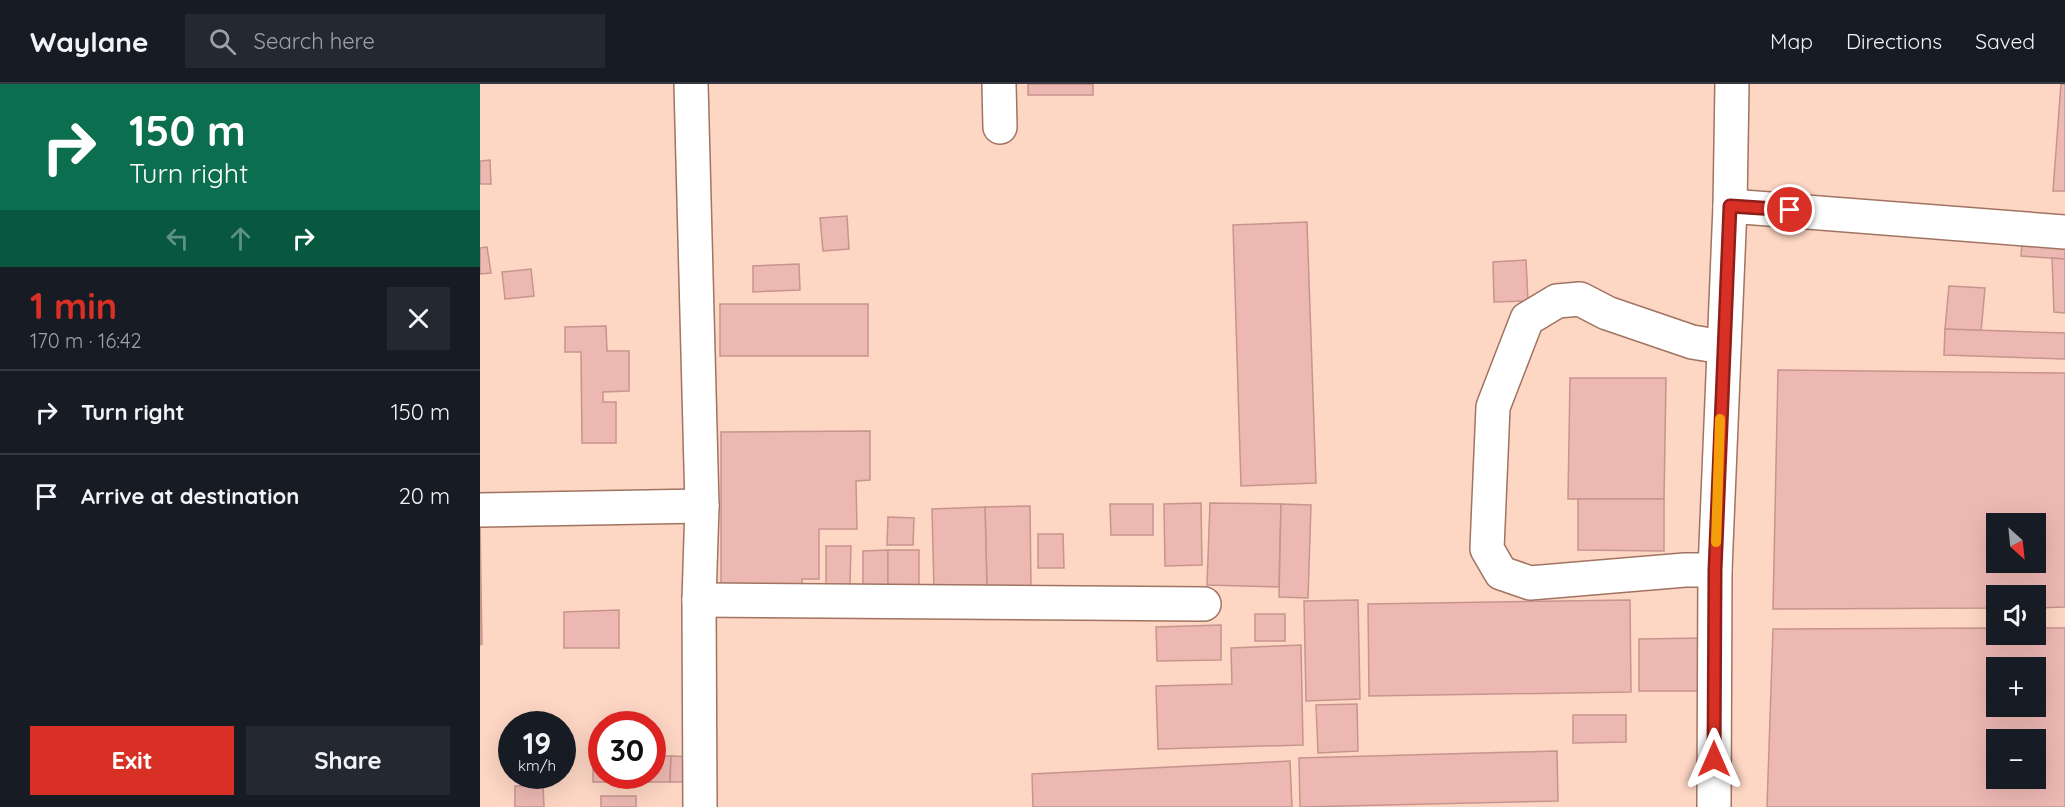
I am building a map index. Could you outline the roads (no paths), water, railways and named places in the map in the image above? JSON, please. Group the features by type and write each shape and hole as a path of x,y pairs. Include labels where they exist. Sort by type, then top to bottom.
{"street":[{"path":"691,84 702,506 699,600 700,807"},
{"path":"999,84 1000,127"},
{"path":"1714,807 1715,570 1730,206 1732,84"},
{"path":"1730,206 2065,232"},
{"path":"1715,570 1685,570 1530,583 1501,573 1487,549 1492,407 1527,319 1557,301 1580,299 1608,313 1692,342 1723,347"},
{"path":"480,510 702,506"},
{"path":"699,600 1204,604"}]}
